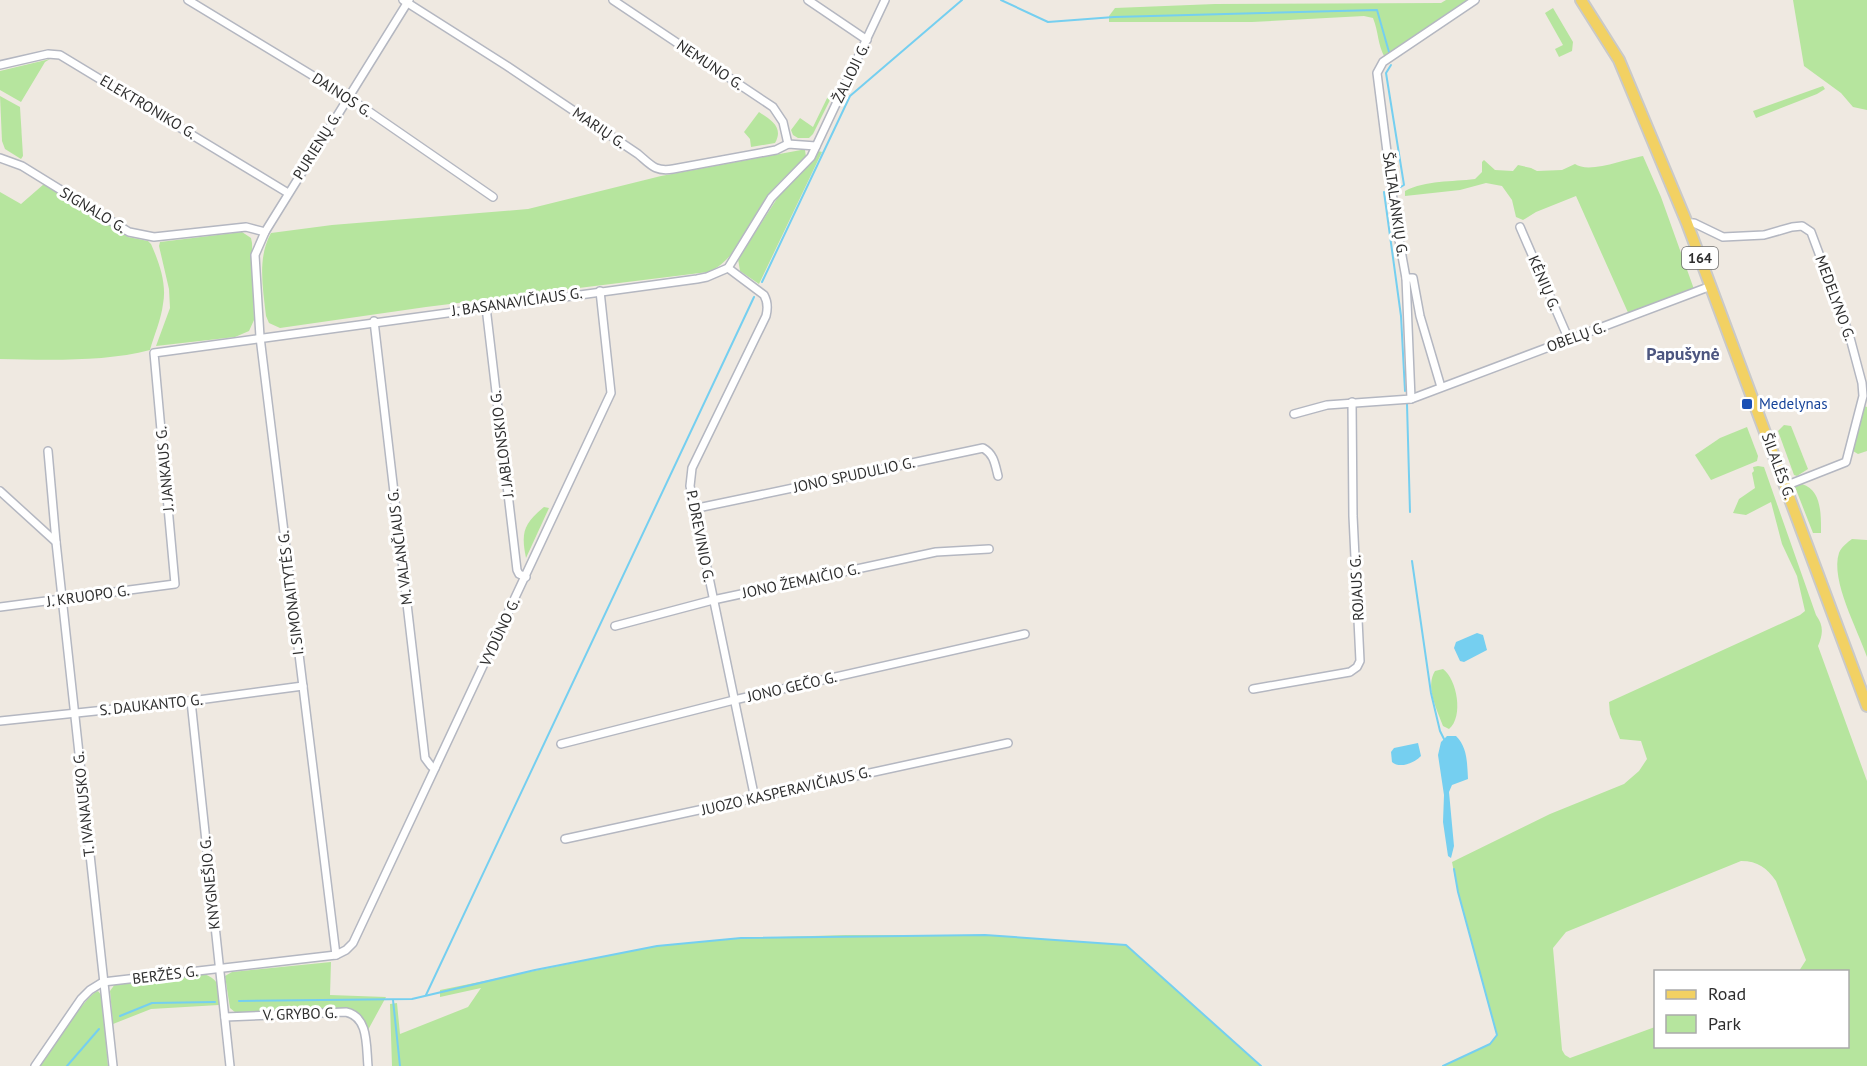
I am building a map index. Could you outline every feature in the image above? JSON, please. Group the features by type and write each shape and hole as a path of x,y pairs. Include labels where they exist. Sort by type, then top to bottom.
{"main road":[{"name":"ŠILALĖS G.","path":"1581,0 1618,60 1687,223 1867,706"}],"street":[{"name":"DAINOS G.","path":"188,0 348,98 494,197"},
{"name":"NEMUNO G.","path":"613,0 772,107 783,122 788,144"},
{"path":"808,0 867,40"},
{"name":"ŽALIOJI G.","path":"816,146 885,0"},
{"name":"ŠALTALANKIŲ G.","path":"1412,399 1406,278 1396,223 1377,73 1383,62 1475,0"},
{"name":"PURIENŲ G.","path":"265,232 406,1"},
{"name":"MARIŲ G.","path":"406,1 638,154 654,168 662,171 776,150 788,144 816,146"},
{"name":"ELEKTRONIKO G.","path":"0,65 48,54 60,55 288,193"},
{"path":"728,268 771,198 804,165 816,146"},
{"name":"SIGNALO G.","path":"0,158 22,166 129,232 142,236 154,237 246,227 265,232"},
{"name":"MEDELYNO G.","path":"1687,223 1694,222 1723,237 1764,235 1802,226 1810,232 1845,323 1862,383 1863,396 1846,462 1785,486"},
{"name":"KĖNIŲ G.","path":"1520,227 1569,340"},
{"name":"I. SIMONAITYTĖS G.","path":"265,232 255,255 260,337 336,955"},
{"name":"J. BASANAVIČIAUS G.","path":"154,353 707,277 728,268"},
{"name":"P. DREVINIO G.","path":"728,268 764,295 767,301 766,316 689,477 693,509 755,799"},
{"path":"1406,278 1413,278 1418,307 1441,387"},
{"name":"OBELŲ G.","path":"1412,399 1711,286"},
{"name":"VYDŪNO G.","path":"336,955 353,943 611,393 600,291"},
{"name":"J. JABLONSKIO G.","path":"486,307 518,570 519,574 526,578"},
{"name":"M. VALANČIAUS G.","path":"374,321 425,759 435,768"},
{"name":"J. JANKAUS G.","path":"154,353 175,584"},
{"path":"1294,414 1327,405 1412,399"},
{"name":"ROJAUS G.","path":"1253,689 1350,672 1357,668 1360,661 1353,516 1352,402"},
{"name":"JONO SPUDULIO G.","path":"693,509 983,448 989,451 993,458 998,476"},
{"name":"T. IVANAUSKO G.","path":"48,451 113,1066"},
{"path":"0,491 56,542"},
{"name":"JONO ŽEMAIČIO G.","path":"615,626 713,600 936,552 989,549"},
{"name":"J. KRUOPO G.","path":"0,607 175,584"},
{"name":"JONO GEČO G.","path":"561,744 734,700 1025,634"},
{"name":"S. DAUKANTO G.","path":"0,721 191,701 303,686"},
{"name":"KNYGNEŠIO G.","path":"191,701 230,1066"},
{"name":"JUOZO KASPERAVIČIAUS G.","path":"565,839 1008,743"},
{"name":"BERŽĖS G.","path":"103,982 336,955"},
{"path":"35,1066 81,999 103,982"},
{"name":"V. GRYBO G.","path":"225,1017 346,1012 355,1014 361,1020 364,1028 368,1066"}],"green space":[{"path":"1446,0 1470,0 1385,58 1373,18 1364,16 1252,22 1109,22 1109,16 1115,8 1215,4 1441,3"},
{"path":"1793,0 1867,0 1867,110 1853,107 1841,93 1804,66"},
{"path":"1553,8 1573,42 1572,51 1559,57 1555,49 1563,45 1545,13"},
{"path":"50,59 45,62 21,102 0,90 0,71"},
{"path":"1823,86 1825,89 1817,94 1756,118 1753,111"},
{"path":"830,92 833,94 813,134 809,138 798,138 793,135 791,130 800,118 813,127"},
{"path":"0,96 20,107 23,156 21,159 5,149 2,141"},
{"path":"759,112 775,125 778,133 775,143 751,147 750,139 744,132"},
{"path":"805,150 806,157 770,193 728,258 708,272 426,307 280,328 269,323 266,316 262,263 271,233 332,225 528,209 661,176"},
{"path":"818,151 822,152 759,284 740,271 738,259 780,194 812,162"},
{"path":"1643,156 1661,197 1695,292 1630,317 1576,196 1536,212 1523,220 1516,217 1512,200 1502,186 1486,183 1460,190 1405,196 1405,191 1413,187 1475,179 1482,172 1484,160 1495,170 1513,171 1518,165 1537,171 1562,170 1575,164 1581,167 1598,167"},
{"path":"44,184 128,237 148,241 151,244 162,273 164,296 161,316 150,350 114,357 56,360 0,359 0,192 21,204"},
{"path":"242,232 251,238 252,243 254,320 249,331 235,337 156,346 170,308 169,289 160,242"},
{"path":"1864,406 1867,407 1867,451 1858,454 1853,451"},
{"path":"1784,425 1791,426 1808,469 1797,476 1794,475 1778,431"},
{"path":"1747,427 1758,456 1757,461 1711,480 1695,455 1720,438"},
{"path":"1753,467 1764,467 1821,626 1822,634 1818,646 1867,781 1867,1066 1443,1066 1490,1044 1497,1035 1452,862 1550,814 1624,784 1639,771 1647,759 1641,741 1620,739 1610,714 1609,702 1805,611 1797,576 1782,544 1771,502 1746,515 1733,513 1739,499 1755,488 1752,473","holes":["1741,861 1762,866 1776,881 1806,960 1800,970 1849,970 1849,1048 1654,1048 1654,1027 1570,1058 1565,1055 1562,1050 1553,948 1566,932"]},
{"path":"1802,484 1809,487 1817,497 1821,533 1813,533 1795,487"},
{"path":"544,507 549,508 526,558 525,530"},
{"path":"1852,539 1867,540 1867,657 1846,605 1838,577 1839,553"},
{"path":"1443,669 1452,681 1457,698 1456,716 1449,729 1443,726 1435,705 1431,684 1435,671"},
{"path":"985,935 1126,945 1261,1066 392,1066 390,1004 397,1003 400,1034 468,1007 481,988 440,997 440,990 657,946 741,938"},
{"path":"331,962 330,995 386,997 368,1030 360,1015 345,1008 236,1013 230,1008 225,976 232,972"},
{"path":"204,974 213,979 218,986 219,1005 151,1009 113,1024 110,991 115,984"},
{"path":"98,991 102,996 108,1066 40,1066 85,1002"}],"water":[{"path":"1477,633 1483,635 1487,650 1464,662 1460,661 1454,648 1456,642"},
{"path":"1447,736 1456,736 1463,746 1468,779 1452,785 1449,792 1454,846 1451,858 1448,856 1443,822 1444,795 1438,755 1441,742"},
{"path":"1418,743 1421,756 1418,759 1403,765 1392,762 1391,752 1394,748"}],"waterway":[{"path":"762,282 850,96 962,0"},
{"path":"1001,0 1048,22 1114,17 1377,10 1389,52"},
{"path":"1391,65 1386,73 1404,185 1399,188"},
{"path":"1384,192 1401,316 1405,391"},
{"path":"426,995 754,297"},
{"path":"1407,404 1410,512"},
{"path":"1412,561 1431,693 1444,739"},
{"path":"1443,1066 1490,1044 1497,1035 1458,892 1454,869"},
{"path":"239,1001 412,999 535,970 657,946 741,938 985,935 1126,945 1261,1066"},
{"path":"393,1000 400,1066"},
{"path":"120,1016 152,1003 215,1002"},
{"path":"67,1066 99,1029"}],"place":[{"name":"Medelynas","path":"1747,404"}],"district":[{"name":"Papušynė","path":"1683,354"}]}
